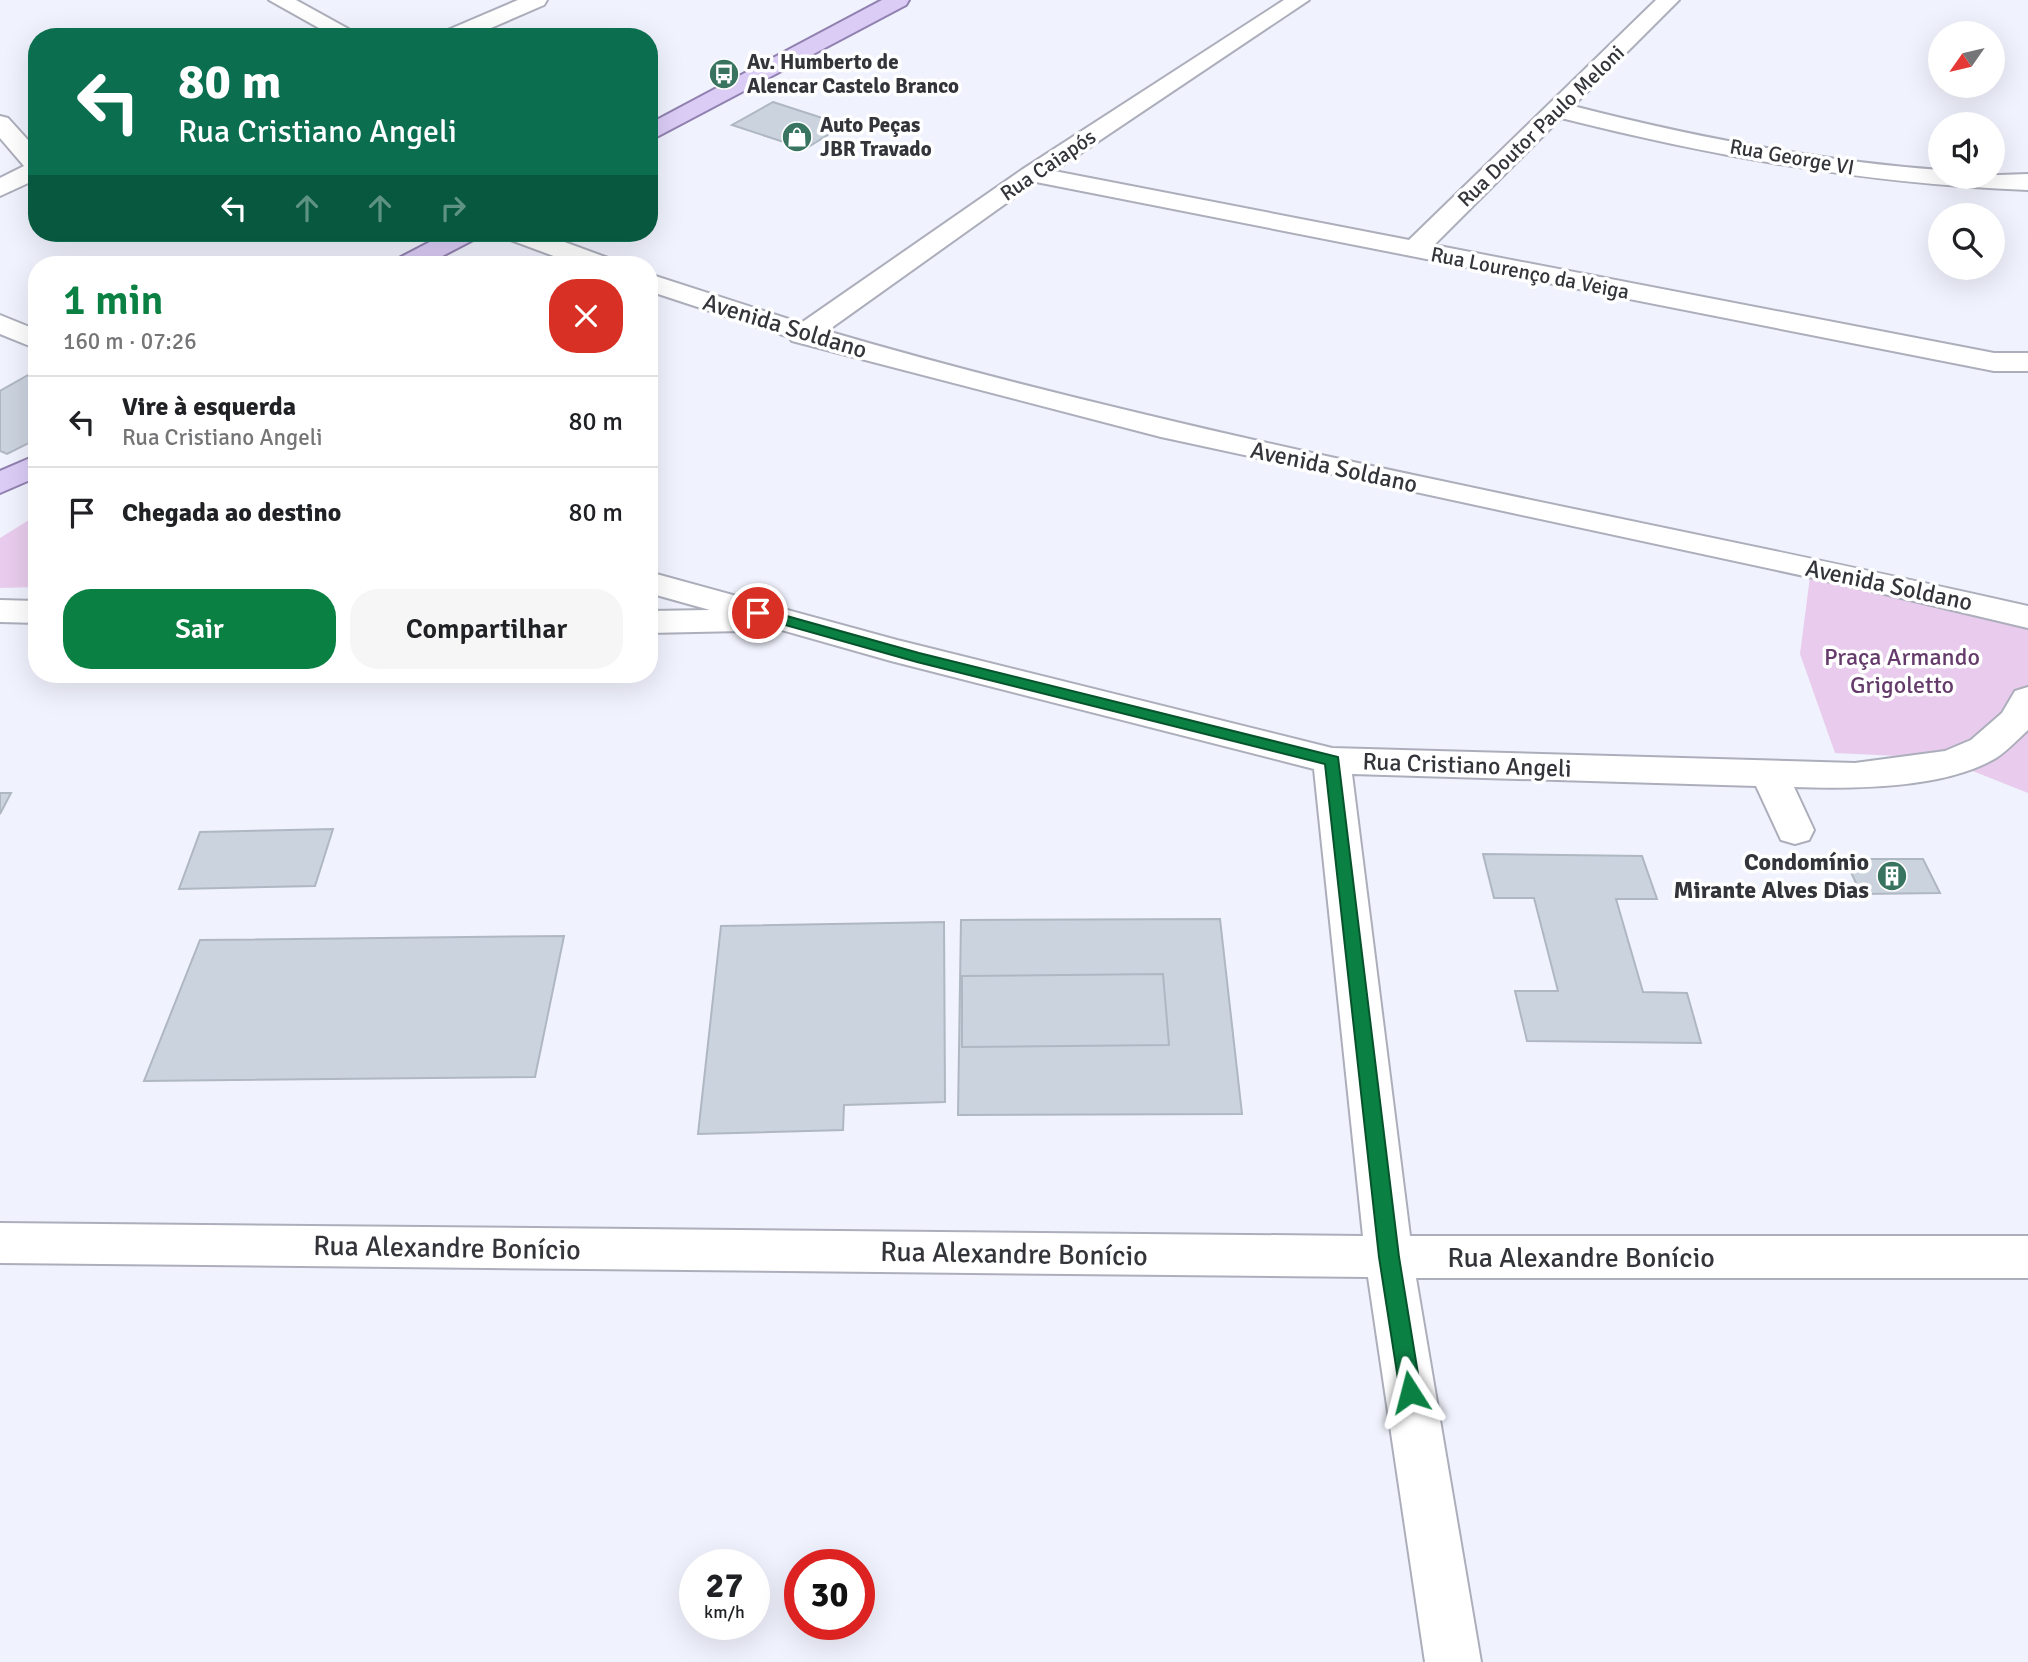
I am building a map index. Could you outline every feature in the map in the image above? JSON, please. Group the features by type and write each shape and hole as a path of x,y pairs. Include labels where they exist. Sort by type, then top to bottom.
{"main road":[{"path":"658,129 898,0"},
{"path":"423,256 449,242"},
{"path":"0,484 28,469"}],"street":[{"path":"280,0 334,28"},
{"path":"472,28 536,0"},
{"name":"Rua Caiapós","path":"802,335 1032,174 1298,0"},
{"name":"Rua Doutor Paulo Meloni","path":"1413,250 1559,110 1668,0"},
{"name":"Rua George VI","path":"1559,110 1631,129 1838,166 1911,176 2028,182"},
{"path":"0,122 28,156"},
{"path":"0,188 28,172"},
{"name":"Rua Lourenço da Veiga","path":"1032,174 1994,362 2028,362"},
{"path":"541,242 578,256"},
{"name":"Avenida Soldano","path":"658,285 802,335 1079,409 1345,471 1931,593 2028,617"},
{"path":"0,323 28,337"},
{"path":"1994,362 2028,377"},
{"name":"Rua Cristiano Angeli","path":"658,585 917,657 1332,761 1854,776 1952,763 1984,749 2015,721 2028,699"},
{"path":"0,611 28,612"},
{"path":"658,622 783,620"},
{"path":"1332,761 1389,1257 1453,1662"},
{"path":"1769,774 1795,830"},
{"name":"Rua Alexandre Bonício","path":"0,1242 1389,1257 2028,1257"}],"green space":[{"path":"28,521 28,587 0,588 0,538"},
{"name":"Praça Armando Grigoletto","path":"1812,561 2028,610 2028,793 1940,758 1835,753 1800,654"}],"building":[{"name":"Auto Peças JBR Travado","path":"773,102 844,125 805,149 732,125"},
{"path":"28,375 28,444 7,454 0,451 0,391"},
{"path":"0,793 11,793 0,814"},
{"path":"333,829 315,886 179,889 200,832"},
{"path":"1483,854 1642,856 1657,899 1616,899 1643,992 1687,993 1701,1043 1527,1041 1515,991 1558,991 1534,898 1494,898"},
{"name":"Condomínio Mirante Alves Dias","path":"1845,859 1923,859 1940,893 1861,894"},
{"path":"1220,919 1242,1114 958,1115 961,920"},
{"path":"944,922 945,1102 844,1105 843,1130 698,1134 721,926"},
{"path":"564,936 535,1077 144,1081 200,940"},
{"path":"1163,974 1169,1045 962,1047 962,976"}],"place":[{"name":"Av. Humberto de Alencar Castelo Branco","path":"724,74"},
{"name":"Auto Peças JBR Travado","path":"797,137"},
{"name":"Condomínio Mirante Alves Dias","path":"1892,876"}],"route":[{"path":"758,613 917,657 1332,761 1389,1257 1410,1392"}]}
